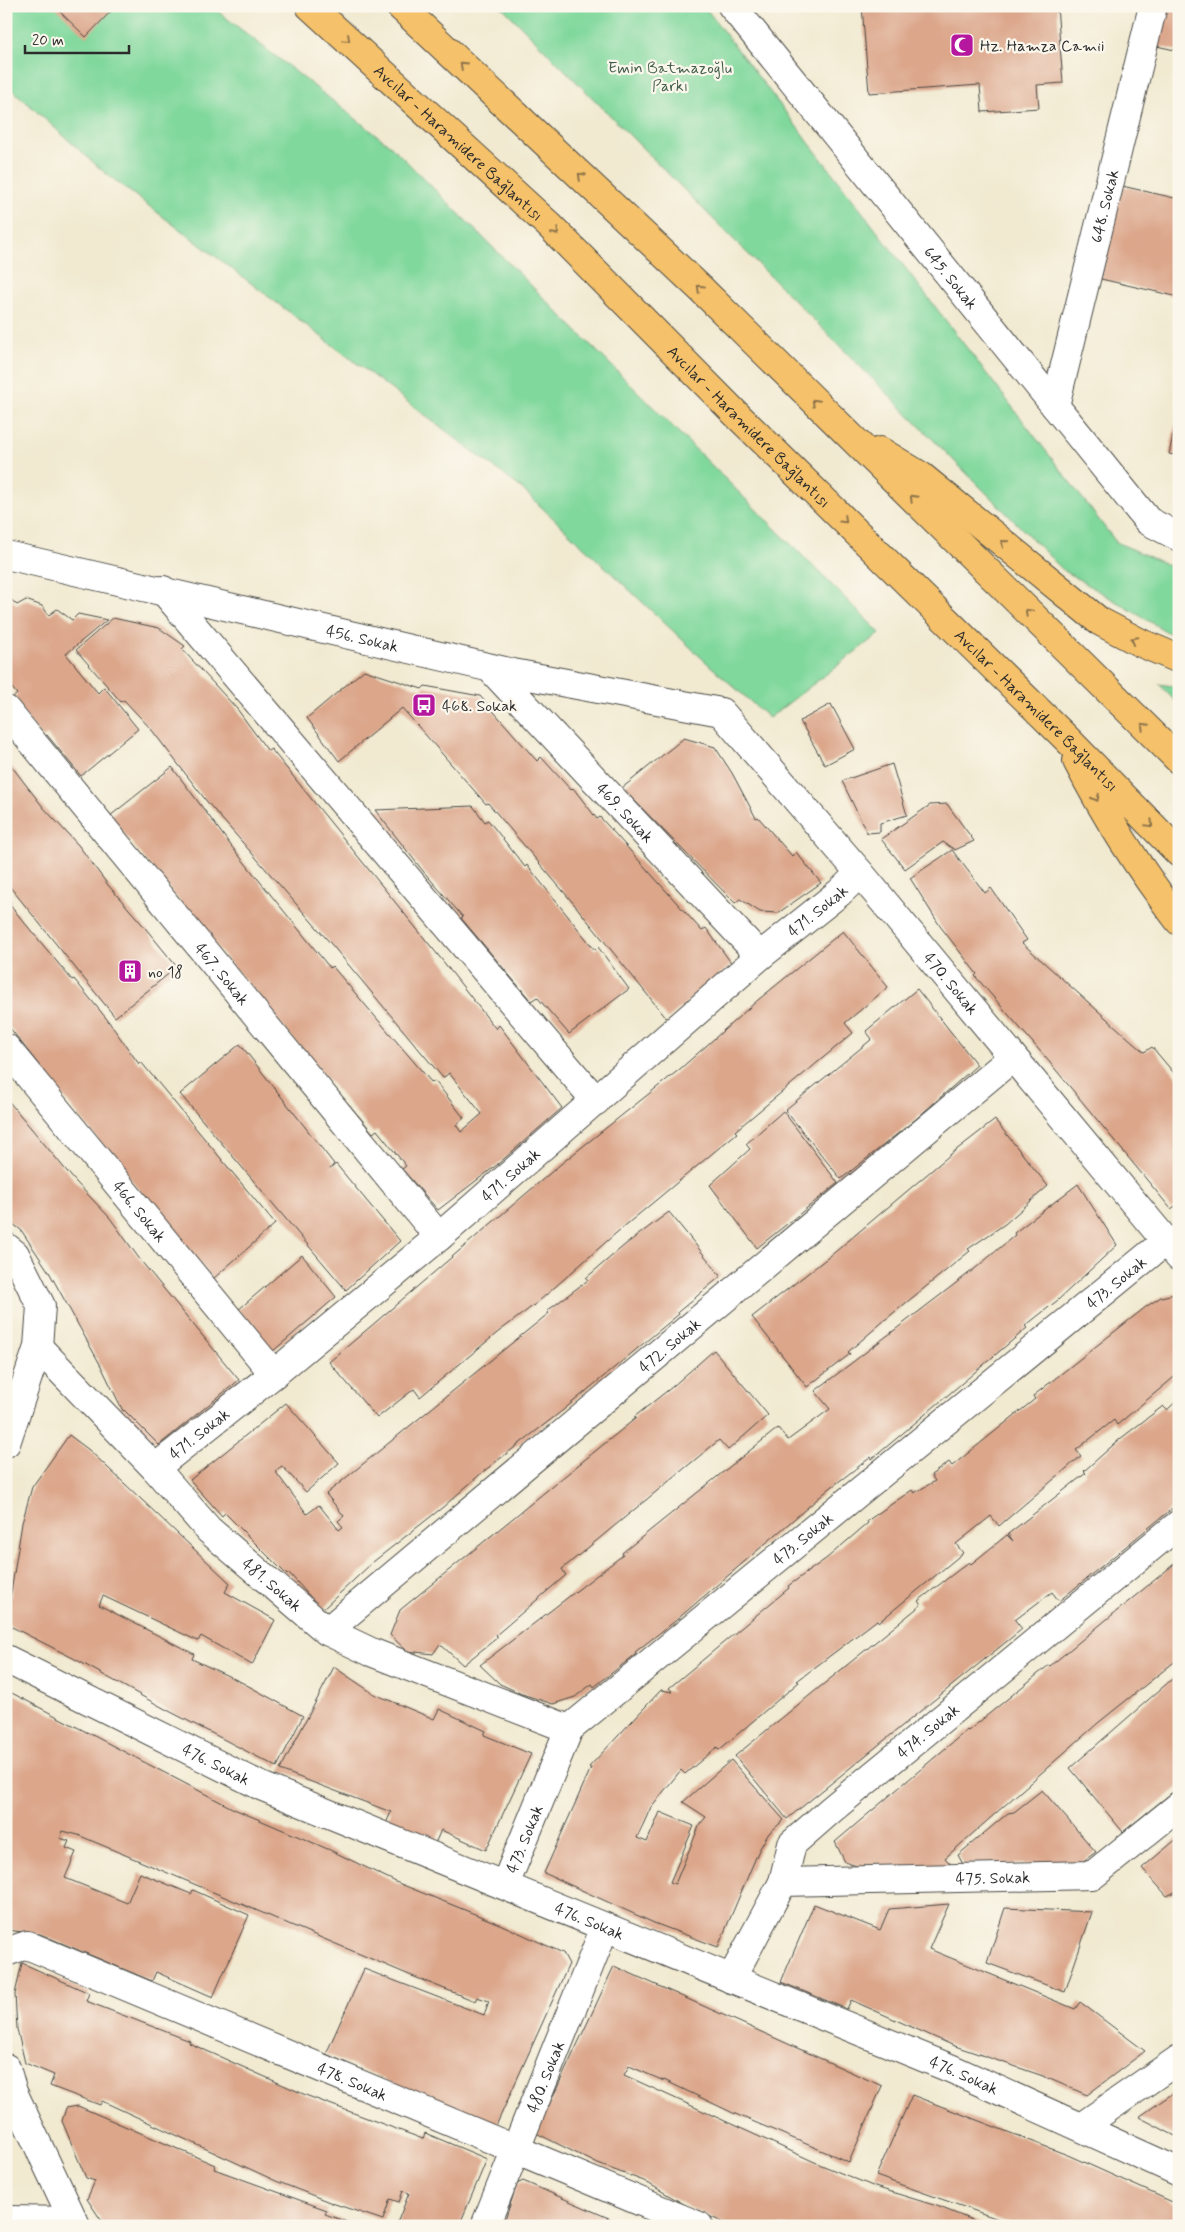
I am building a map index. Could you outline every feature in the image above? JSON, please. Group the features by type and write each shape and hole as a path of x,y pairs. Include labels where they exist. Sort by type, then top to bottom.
{"highway":[{"name":"Avcılar - Haramidere Bağlantısı","path":"310,6 550,226 735,413 1067,739 1179,853"},
{"path":"400,6 701,288 1179,760"},
{"path":"850,436 887,454 921,476 1099,621 1141,644 1179,659"},
{"path":"1067,739 1099,804 1138,866 1179,921"}],"street":[{"name":"648. Sokak","path":"1055,406 1153,6"},
{"name":"645. Sokak","path":"742,10 1148,521 1179,537"},
{"name":"456. Sokak","path":"6,555 163,590 490,668 721,712"},
{"path":"163,590 596,1101"},
{"name":"469. Sokak","path":"490,668 760,956"},
{"name":"467. Sokak","path":"6,710 439,1238"},
{"name":"470. Sokak","path":"721,712 860,873 1172,1249"},
{"name":"471. Sokak","path":"155,1468 274,1374 439,1238 760,956 839,893 860,873"},
{"name":"466. Sokak","path":"6,1048 274,1374"},
{"name":"472. Sokak","path":"327,1630 1012,1058"},
{"path":"6,1248 15,1254 41,1306 38,1347 14,1392 6,1443"},
{"name":"473. Sokak","path":"505,1885 569,1729 1172,1249"},
{"name":"481. Sokak","path":"38,1347 155,1468 209,1530 327,1630 371,1652 569,1729"},
{"name":"474. Sokak","path":"731,1979 783,1882 792,1844 1179,1524"},
{"name":"476. Sokak","path":"6,1659 261,1786 952,2068 1179,2172"},
{"name":"475. Sokak","path":"783,1882 1093,1875 1179,1806"},
{"name":"480. Sokak","path":"485,2226 605,1927"},
{"name":"478. Sokak","path":"6,1952 27,1945 699,2226"},
{"path":"1081,2127 1179,2059"},
{"path":"6,2068 13,2092 75,2223 6,2220"}],"green space":[{"path":"6,6 211,6 392,147 880,633 769,718 706,662 520,487 104,172 6,84"},
{"name":"Emin Batmazoğlu Parkı","path":"501,6 704,6 1116,542 1179,570 1179,637 1174,636 1063,570"},
{"path":"1159,684 1179,687 1179,705"}],"building":[{"path":"54,6 116,6 86,37"},
{"name":"Hz. Hamza Camii","path":"862,6 1057,6 1063,83 1037,85 1039,108 982,112 980,85 869,93"},
{"path":"1162,6 1179,6 1179,51 1152,45"},
{"path":"1122,186 1179,199 1179,297 1101,279"},
{"path":"1179,412 1179,456 1169,454"},
{"path":"6,595 17,605 26,600 42,606 49,615 57,609 72,620 78,614 107,620 66,654 98,693 104,687 138,729 81,776 47,735 43,738 11,699 17,694 6,681"},
{"path":"113,618 159,628 185,646 182,649 237,709 268,751 271,749 496,1029 499,1025 562,1108 498,1164 438,1210 402,1169 406,1166 377,1130 373,1133 225,957 110,816 172,767 232,847 330,968 332,966 432,1083 435,1081 464,1118 456,1125 461,1132 482,1114 449,1073 443,1078 332,945 208,803 151,729 124,700 121,702 76,650"},
{"path":"364,670 422,689 425,686 480,696 537,761 541,757 571,790 573,788 597,819 600,817 702,931 706,928 732,964 667,1019 574,904 488,803 486,804 402,708 339,761 307,718"},
{"path":"831,704 855,749 825,765 800,721"},
{"path":"684,738 715,747 732,773 756,818 758,817 792,856 796,852 821,883 778,913 760,912 740,899 735,903 622,788"},
{"path":"6,759 43,807 79,846 108,885 177,967 115,1017 6,882"},
{"path":"892,764 907,815 880,823 880,832 867,833 842,781"},
{"path":"947,804 974,841 955,850 943,842 905,869 881,839 930,805"},
{"path":"473,806 485,822 488,820 525,867 527,865 595,950 598,947 629,989 569,1034 537,997 531,1001 461,918 463,917 423,871 375,810"},
{"path":"952,850 985,893 991,888 1027,940 1022,943 1144,1052 1152,1047 1179,1079 1179,1211 1175,1206 1171,1209 1046,1058 975,976 977,974 940,926 910,878"},
{"path":"6,897 11,902 9,904 106,1018 139,1064 141,1062 275,1224 213,1279 78,1115 6,1023"},
{"path":"843,931 888,987 845,1023 853,1033 735,1131 737,1133 615,1234 538,1302 497,1333 420,1397 414,1389 377,1418 329,1362 562,1163 680,1069 758,1000"},
{"path":"917,989 977,1065 916,1119 841,1179 785,1110 872,1039 866,1031"},
{"path":"240,1044 334,1164 330,1169 336,1164 400,1241 346,1290 180,1094"},
{"path":"6,1098 75,1181 110,1218 141,1261 239,1380 159,1445 123,1411 101,1366 49,1272 21,1230 6,1219"},
{"path":"783,1111 838,1183 757,1248 710,1185 750,1149 746,1144"},
{"path":"995,1120 1048,1186 1005,1224 968,1249 970,1251 848,1352 850,1354 807,1387 752,1317 835,1252 951,1154"},
{"path":"1078,1184 1117,1245 1058,1300 1025,1326 1027,1328 872,1459 871,1457 829,1489 674,1622 635,1652 636,1654 594,1687 592,1684 575,1697 553,1704 522,1694 500,1684 480,1665 623,1555 622,1553 778,1428 788,1440 830,1409 815,1391 977,1267 1015,1235 1014,1233"},
{"path":"669,1212 721,1276 678,1312 679,1314 562,1411 484,1471 443,1507 373,1562 322,1610 289,1573 287,1575 225,1513 222,1516 190,1480 286,1403 339,1463 306,1492 282,1466 275,1471 307,1514 319,1505 339,1530 343,1527 338,1521 344,1516 326,1494 549,1313 547,1311 588,1280 586,1278 626,1244"},
{"path":"302,1255 336,1297 272,1352 238,1310"},
{"path":"1179,1293 1179,1373 1117,1425 1114,1420 1076,1450 1081,1456 999,1526 991,1516 956,1544 963,1553 879,1622 877,1620 797,1681 799,1682 719,1750 717,1747 685,1774 681,1770 651,1807 637,1838 647,1842 660,1812 694,1826 670,1882 675,1884 700,1824 706,1817 683,1802 731,1760 784,1820 769,1833 759,1850 718,1947 654,1923 544,1873 591,1768 589,1767 661,1690 673,1692 669,1688 789,1588 788,1586 827,1558 868,1523 867,1521 912,1490 914,1493 935,1481 931,1475 949,1462 952,1466 1035,1399 1033,1396 1147,1306 1161,1297"},
{"path":"714,1350 768,1415 728,1450 719,1440 562,1569 566,1575 496,1635 498,1637 463,1665 440,1644 433,1654 407,1651 390,1635 400,1610 636,1418 634,1417"},
{"path":"1179,1399 1179,1503 1059,1601 1052,1592 1015,1620 1022,1629 787,1819 735,1756 921,1605 918,1601 969,1562 971,1564 1007,1535 1013,1541 1008,1534 1086,1473 1084,1471 1120,1439 1163,1406 1167,1410"},
{"path":"69,1435 89,1450 230,1583 225,1592 275,1620 252,1665 201,1636 198,1641 103,1596 99,1605 194,1654 192,1659 243,1683 303,1716 277,1767 6,1624 22,1523 32,1487"},
{"path":"1179,1560 1179,1654 1176,1657 1178,1659 1098,1723 945,1858 953,1867 862,1868 845,1862 835,1842 967,1730 1050,1666"},
{"path":"334,1667 374,1694 434,1719 439,1709 486,1731 484,1735 531,1754 486,1850 441,1830 433,1848 385,1826 391,1812 280,1770"},
{"path":"1179,1673 1179,1787 1123,1832 1070,1768"},
{"path":"6,1690 234,1809 330,1850 398,1883 502,1925 563,1953 569,1964 495,2128 326,2054 364,1969 484,2015 489,2001 477,1997 475,2001 407,1974 78,1835 63,1831 60,1838 69,1841 66,1848 76,1852 65,1878 127,1903 140,1873 191,1894 193,1890 249,1915 213,1997 156,1972 152,1981 40,1934 6,1930"},
{"path":"1042,1790 1096,1852 1082,1862 964,1866 958,1855 1008,1813 1014,1812"},
{"path":"1179,1837 1179,1890 1167,1896 1142,1868"},
{"path":"814,1904 880,1930 889,1909 949,1904 929,1949 1075,2009 1080,2002 1145,2051 1087,2095 1043,2076 952,2045 851,2000 847,2009 781,1982"},
{"path":"1005,1908 1092,1912 1065,1992 987,1963"},
{"path":"22,1963 89,1993 86,2001 190,2041 189,2043 308,2096 423,2139 425,2133 487,2159 459,2226 396,2226 409,2193 403,2191 399,2202 390,2199 383,2220 276,2181 102,2101 100,2105 50,2086 54,2075 25,2063 17,2029 15,1994"},
{"path":"614,1966 882,2086 849,2162 629,2066 624,2075 819,2164 875,2187 937,2206 987,2226 731,2226 689,2207 644,2181 598,2164 536,2133"},
{"path":"1179,2089 1179,2138 1139,2117"},
{"path":"912,2095 1070,2156 1179,2205 1178,2226 1018,2226 876,2176"},
{"path":"78,2106 215,2165 214,2169 327,2210 325,2214 358,2226 105,2226 87,2199 95,2181 86,2178 62,2121 66,2108"},
{"path":"523,2181 627,2226 503,2226 517,2184"}],"place":[{"name":"Hz. Hamza Camii","path":"962,45"},
{"name":"468. Sokak","path":"424,705"},
{"name":"no 18","path":"130,971"}]}
